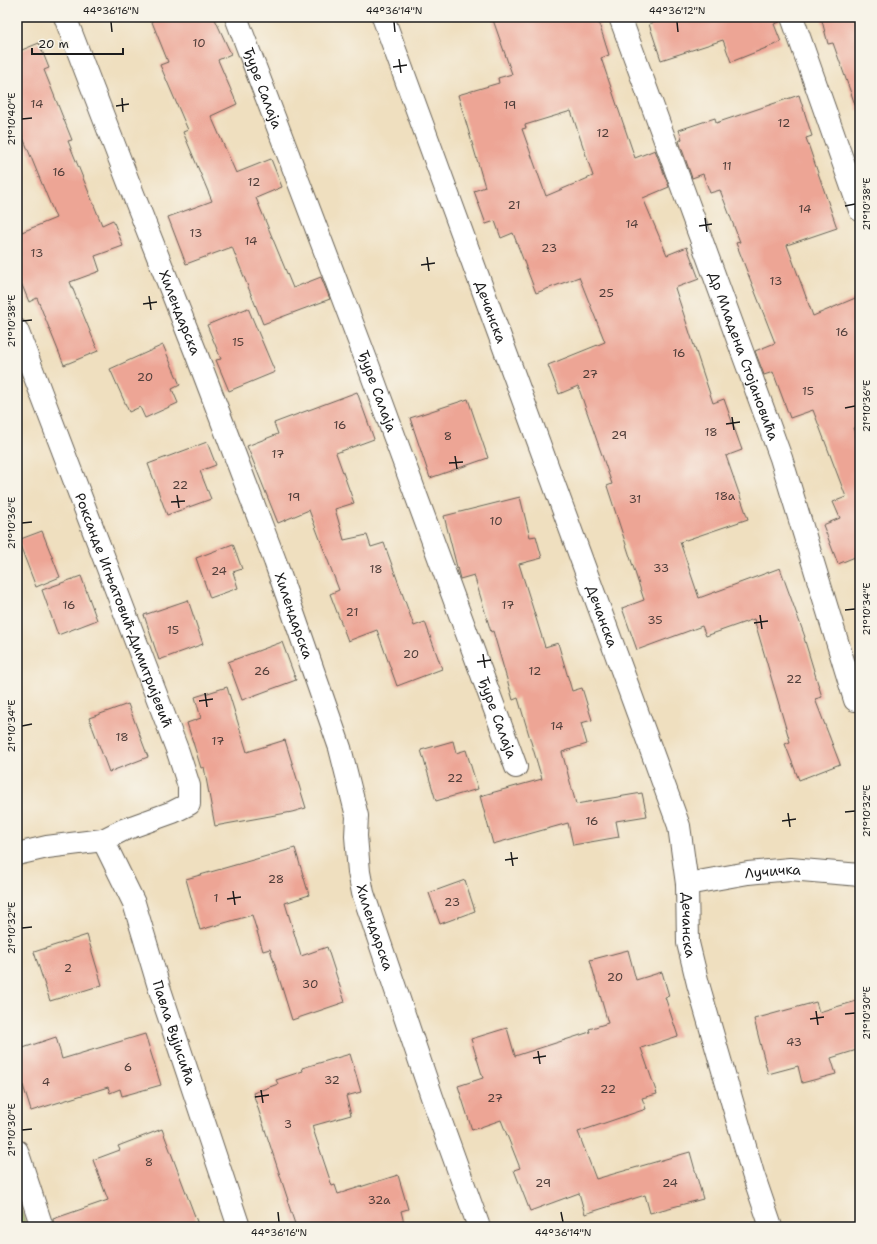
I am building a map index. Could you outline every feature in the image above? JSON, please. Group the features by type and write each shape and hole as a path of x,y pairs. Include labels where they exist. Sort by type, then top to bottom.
{"street":[{"name":"Хилендарска","path":"65,17 264,532 340,748 357,816 356,836 359,872 363,893 478,1227"},
{"name":"Ђуре Салаја","path":"236,17 367,362 516,767"},
{"name":"Дечанска","path":"383,17 679,826 687,884 688,943 698,984 751,1166 771,1227"},
{"name":"Др Младена Стојановића","path":"620,17 781,458 855,700"},
{"path":"792,17 860,210"},
{"name":"Роксанде Игњатовић-Димитријевић","path":"17,330 178,752 189,786 189,804 173,812 123,830 103,840"},
{"path":"17,854 47,847 103,840"},
{"name":"Павла Вујисића","path":"103,840 134,903 159,987 239,1227"},
{"name":"Лучичка","path":"687,884 748,873 790,869 860,875"},
{"path":"17,1151 42,1227"}],"green space":[{"path":"17,1197 27,1227 17,1227"}],"building":[{"path":"150,17 214,17 231,54 218,60 237,104 211,116 236,173 271,159 282,187 256,198 293,288 321,277 330,299 263,324 232,247 186,264 168,217 212,201 183,132 188,130 160,65 168,62"},
{"path":"492,17 597,17 609,55 601,58 635,158 655,150 669,187 643,198 667,255 687,247 699,279 675,288 713,403 724,399 742,450 726,456 748,519 680,542 699,598 780,568 805,637 804,638 822,697 815,699 840,764 799,780 785,744 790,742 754,619 706,636 702,626 637,650 622,608 644,600 607,486 612,484 578,386 559,394 548,365 605,342 579,277 536,293 513,233 501,238 495,221 486,224 474,191 485,187 458,95 499,83 498,78 512,74","holes":["571,111 593,176 546,196 522,129 526,128 525,125"]},
{"path":"670,17 779,17 780,22 774,24 781,42 731,62 723,40 661,60 649,24"},
{"path":"821,17 860,17 860,110 857,110 833,43 828,44"},
{"path":"39,43 49,68 44,70 72,140 68,141 102,225 113,220 123,246 95,256 100,271 70,282 98,351 64,365 37,298 29,302 17,273 17,234 56,218 17,123 17,52"},
{"path":"799,95 812,136 806,138 837,228 787,245 813,316 860,296 860,426 853,428 860,447 860,566 858,566 855,557 838,564 823,525 840,518 833,502 846,497 813,410 790,418 773,372 764,375 755,351 775,343 736,243 740,242 720,190 710,193 703,174 692,178 679,141 682,139 679,130 715,118 716,123"},
{"path":"248,308 275,372 229,391 216,360 221,359 207,325"},
{"path":"163,345 180,385 172,389 178,403 145,418 140,407 129,412 110,369"},
{"path":"357,392 374,439 336,453 354,503 335,509 344,540 367,535 371,547 384,543 414,626 425,622 442,669 397,686 377,630 348,641 330,594 339,590 309,510 278,523 247,446 278,434 274,423"},
{"path":"468,399 488,458 430,478 410,418"},
{"path":"207,442 216,465 200,471 211,499 167,515 148,464"},
{"path":"520,497 530,537 536,536 542,558 519,564 545,647 558,643 572,691 582,688 592,720 581,723 587,744 562,752 576,804 642,793 647,816 616,821 619,837 573,845 568,823 493,844 480,796 542,779 518,698 513,700 493,631 491,632 474,575 460,579 444,516"},
{"path":"42,531 60,577 36,587 18,540"},
{"path":"233,544 242,569 233,572 238,588 210,598 196,558"},
{"path":"81,576 97,620 58,635 42,590"},
{"path":"188,600 203,644 159,660 144,615"},
{"path":"282,642 296,680 242,700 228,662"},
{"path":"227,687 247,752 285,740 306,808 292,812 215,826 204,767 201,768 187,723 201,718 195,697"},
{"path":"128,704 148,757 109,772 89,718"},
{"path":"453,741 456,753 466,750 478,789 436,801 421,750"},
{"path":"295,848 309,895 285,903 301,956 327,947 345,1002 292,1020 270,949 263,951 252,915 200,930 186,879"},
{"path":"465,880 475,911 440,924 429,893"},
{"path":"87,935 102,985 50,1001 34,952"},
{"path":"628,950 636,980 662,972 669,996 665,997 678,1036 641,1048 657,1094 642,1098 646,1109 578,1132 596,1179 690,1152 703,1199 650,1213 645,1195 585,1214 579,1193 530,1211 514,1170 520,1168 501,1120 472,1130 458,1086 483,1078 471,1039 507,1028 515,1056 590,1032 589,1029 608,1023 590,960"},
{"path":"860,1000 860,1049 831,1058 836,1074 802,1083 798,1066 768,1074 754,1019 816,1002 819,1012"},
{"path":"145,1034 161,1085 122,1096 120,1089 110,1093 108,1087 31,1111 17,1066 17,1050 56,1037 62,1059"},
{"path":"350,1054 361,1092 346,1096 351,1115 312,1126 332,1186 335,1185 338,1194 398,1175 408,1209 401,1211 405,1227 296,1227 287,1200 253,1093 278,1084 276,1080 303,1071 302,1068"},
{"path":"162,1129 199,1227 54,1227 53,1219 108,1200 93,1160 120,1150 118,1146"}]}
